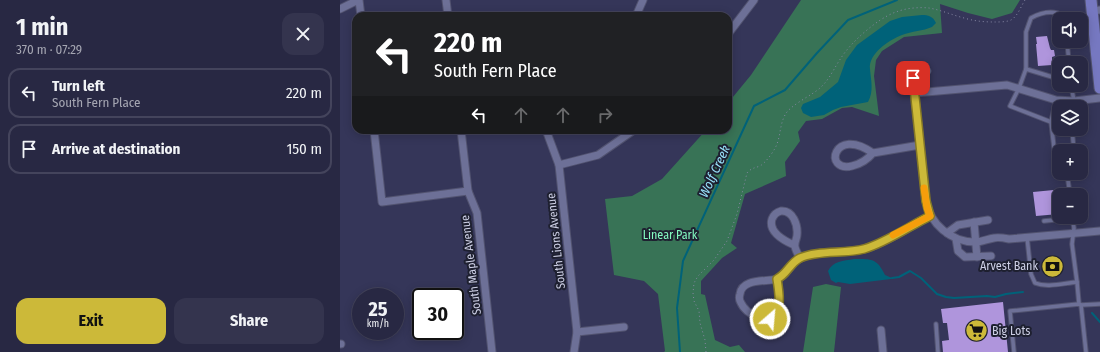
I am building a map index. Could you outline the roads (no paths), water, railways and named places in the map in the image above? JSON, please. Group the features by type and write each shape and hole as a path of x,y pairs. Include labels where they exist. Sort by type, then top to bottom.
{"main road":[{"path":"1094,7 1100,88"}],"street":[{"path":"340,9 359,0 360,12"},
{"path":"446,0 448,12"},
{"path":"638,12 643,0"},
{"path":"732,29 754,0"},
{"path":"927,70 919,72 914,75 913,78 926,201 930,216 937,225 956,239 975,242 981,242 995,237 1009,239 1100,231"},
{"path":"915,93 1007,85 1056,100"},
{"path":"1083,100 1100,98"},
{"path":"374,134 382,202 468,191"},
{"name":"South Maple Avenue","path":"461,134 468,191 478,213 492,352"},
{"name":"South Lions Avenue","path":"548,134 560,165 577,332 574,352"},
{"path":"560,165 598,155 628,134"},
{"path":"872,153 866,148 854,145 843,145 836,151 836,159 839,164 847,167 866,161 872,153 920,145"},
{"path":"794,245 783,240 773,229 772,221 774,215 778,212 787,212 794,218 797,234 794,245 800,258"},
{"path":"777,279 779,306 774,317 768,320 760,319 742,305 740,292 745,285 777,279 800,258 812,255 865,249 930,216"},
{"path":"947,233 958,225 988,220"},
{"path":"974,222 977,257"},
{"path":"956,239 958,251 962,256 968,258 991,256"},
{"path":"577,332 624,327"},
{"path":"881,330 883,352"}],"lane":[{"path":"1051,122 1010,106 1026,69 1026,32 1031,18 1040,14 1052,13"},
{"path":"1026,69 1052,77"},
{"path":"1052,118 1051,122 1054,144"},
{"path":"1044,221 1052,220"},
{"path":"1072,224 1072,244 1086,352"},
{"path":"1027,237 1031,274 1035,283 1039,285 1047,285 1078,282"},
{"path":"1014,352 1010,311 1080,304 1100,304"},
{"path":"936,324 938,352"}],"water":[{"path":"922,15 930,16 936,23 932,27 891,40 880,48 872,58 870,69 872,90 868,102 841,107 824,115 811,117 803,113 801,108 803,104 820,97 838,82 846,60 857,45 890,21 902,17"},
{"path":"854,259 865,259 876,262 885,275 892,278 850,284 836,283 831,280 828,271 833,265 839,262"}],"waterway":[{"name":"Wolf Creek","path":"680,352 677,308 683,261 754,106 785,90 848,20 897,0"},
{"path":"892,278 899,277 910,271 921,278 937,294 954,298 995,297 1023,292"},
{"path":"1092,313 1100,322"}],"place":[{"name":"Arvest Bank","path":"1053,266"},
{"name":"Big Lots","path":"977,331"}],"park label":[{"name":"Linear Park","path":"670,235"}]}
